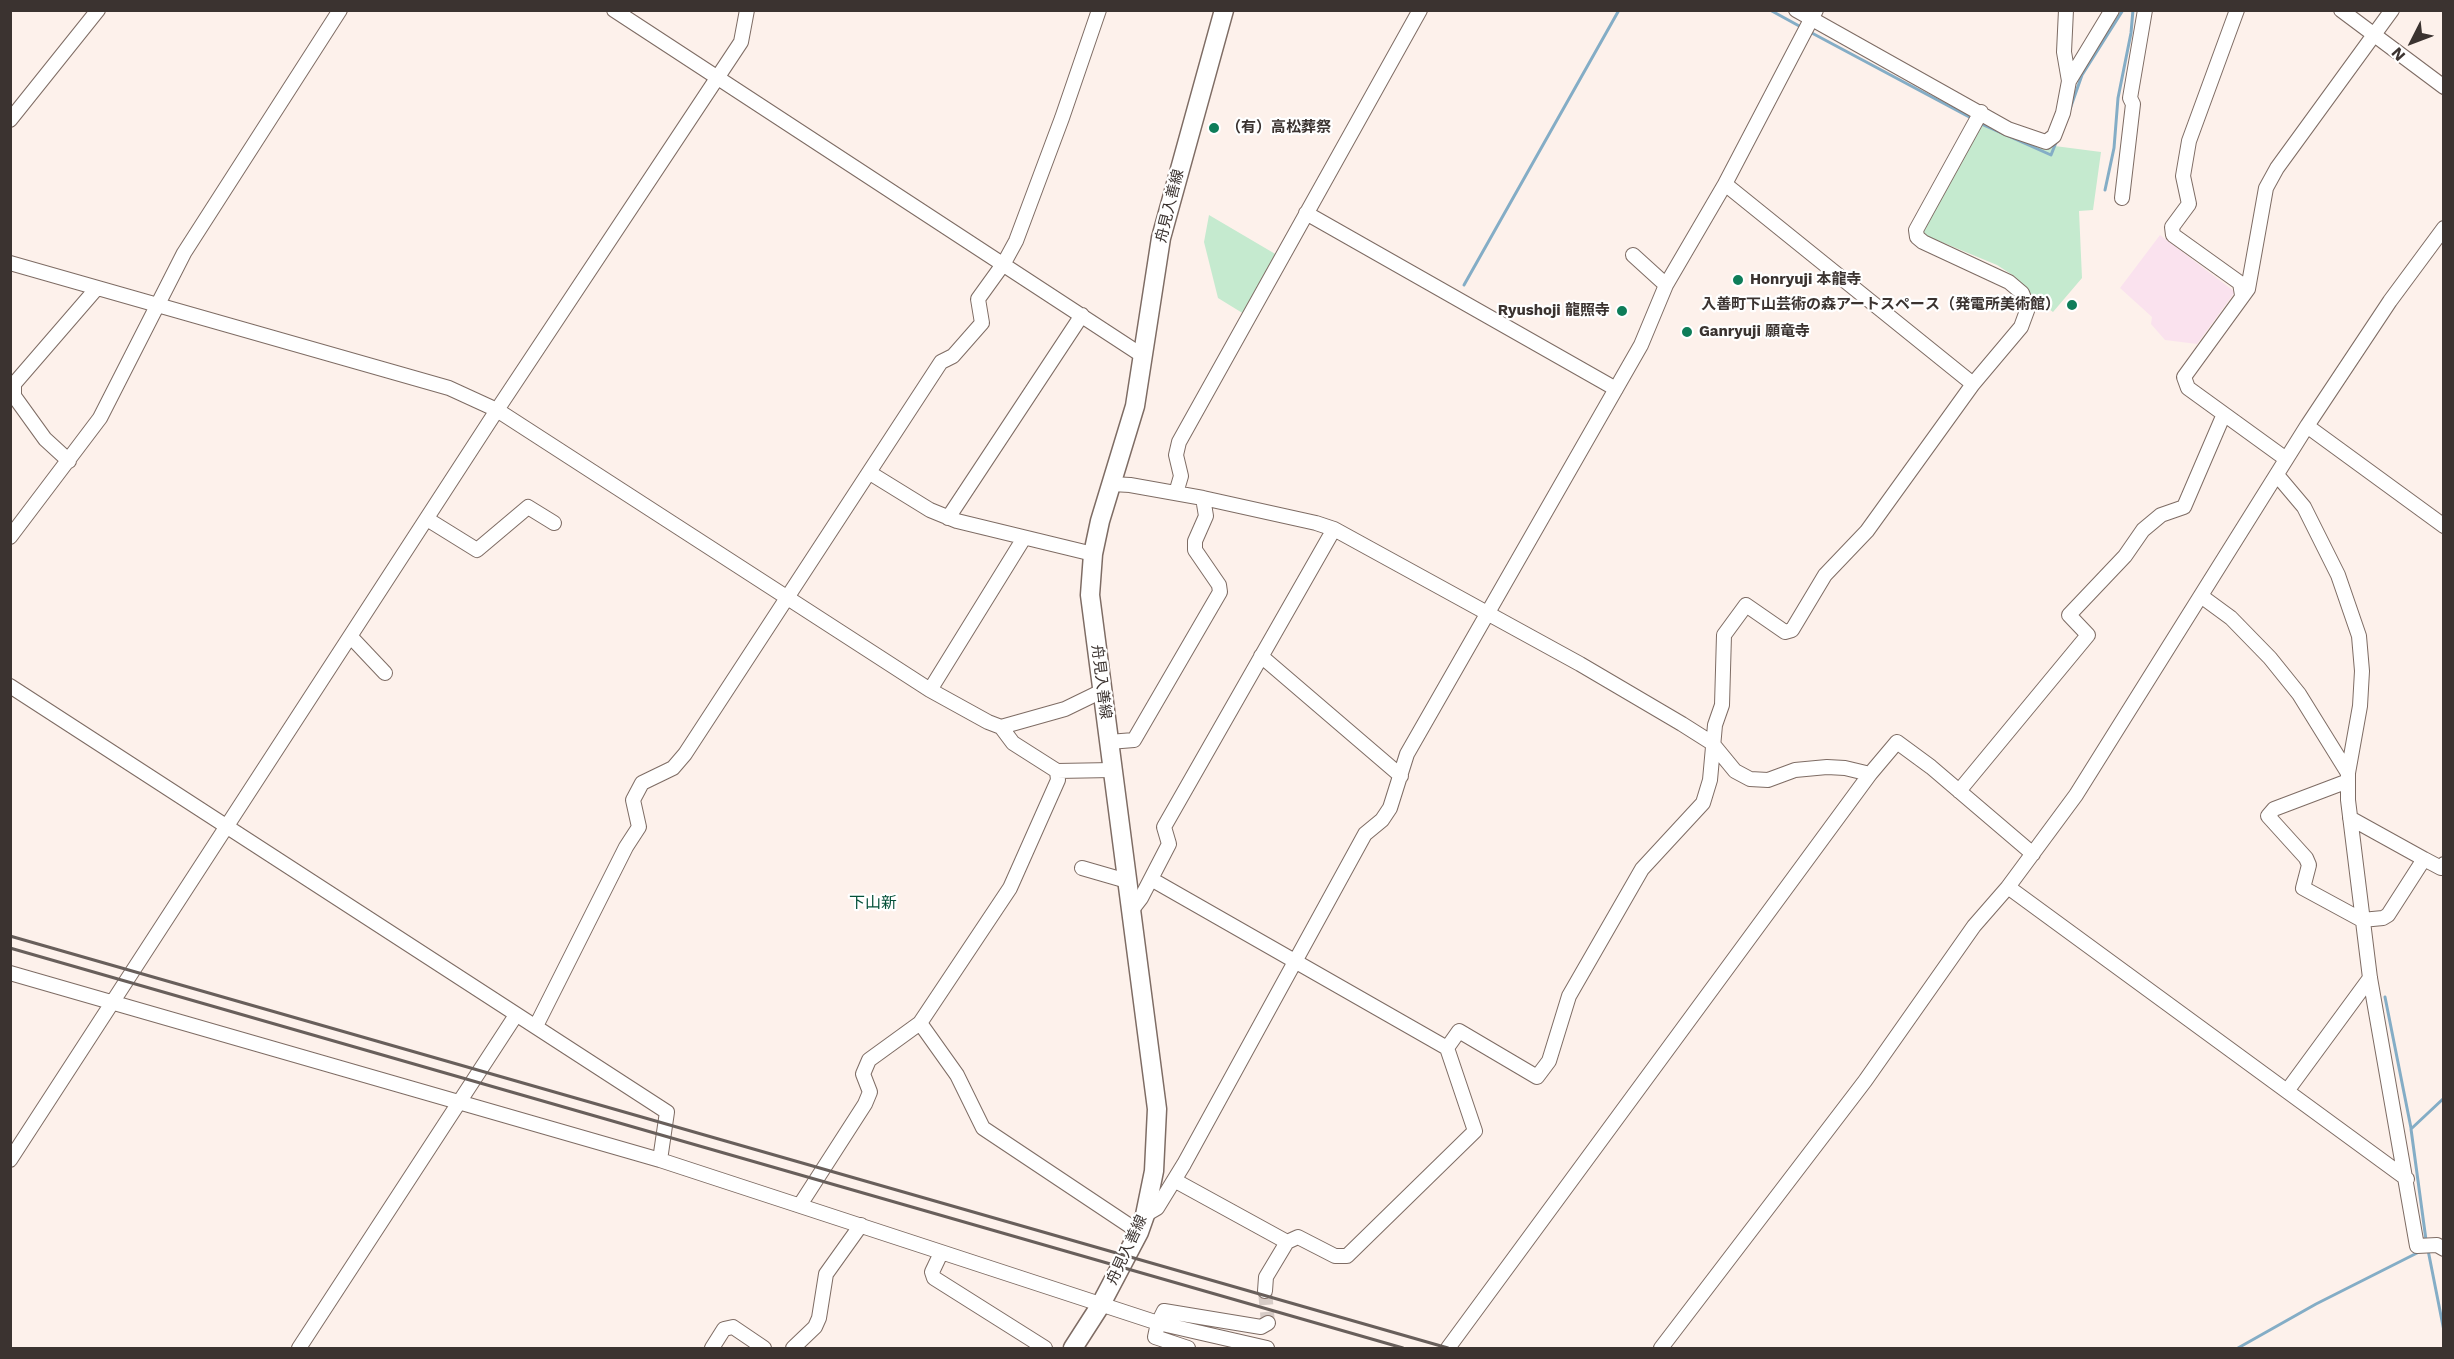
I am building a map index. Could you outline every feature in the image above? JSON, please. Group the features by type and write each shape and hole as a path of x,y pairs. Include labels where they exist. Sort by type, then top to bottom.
{"main road":[{"name":"舟見入善線","path":"1073,1348 1100,1306 1142,1224 1154,1172 1157,1109 1090,595 1093,554 1100,520 1135,406 1161,238 1224,10"}],"street":[{"path":"10,120 98,10"},
{"path":"10,537 100,418 156,303 195,235 340,10"},
{"path":"614,10 1143,356"},
{"path":"10,1160 497,410 741,42 747,10"},
{"path":"536,1026 626,846 639,826 633,800 642,783 673,768 685,754 941,362 953,356 982,323 978,299 1004,263 1016,241 1099,10"},
{"path":"1176,493 1180,476 1176,454 1179,442 1420,10"},
{"path":"1796,10 1815,15 2008,129 2046,142 2054,136 2063,113 2069,81 2064,52 2066,10"},
{"path":"2069,81 2112,10"},
{"path":"2122,198 2133,104 2130,98 2145,10"},
{"path":"2237,10 2189,141 2183,176 2189,204 2172,227 2173,235 2240,283 2242,295"},
{"path":"2341,10 2444,87"},
{"path":"2286,459 2188,388 2184,377 2248,289 2266,188 2277,168 2392,10"},
{"path":"920,1023 957,1075 983,1128 1142,1224 1157,1208 1365,834 1382,820 1390,808 1407,754 1486,612 1641,345 1666,285 1725,184 1815,15"},
{"path":"1447,1048 1459,1030 1537,1077 1549,1061 1569,996 1642,869 1703,803 1710,780 1712,743 1722,705 1724,635 1746,605 1785,632 1792,630 1825,575 1867,531 1973,384 2021,327 2028,308 2022,293 2009,282 1923,242 1917,237 1916,230 1981,112"},
{"path":"1725,184 1973,384"},
{"path":"1306,213 1616,389"},
{"path":"1661,1348 1865,1081 1974,926 2008,887 2076,795 2307,426 2390,301 2444,228"},
{"path":"1633,255 1666,285"},
{"path":"10,263 448,388 497,410 930,690 975,717 1001,727 1013,743 1057,771 1112,770"},
{"path":"69,460 45,439 14,396 14,384 97,288"},
{"path":"948,518 1082,315"},
{"path":"1959,791 2088,635 2069,615 2125,556 2143,530 2161,514 2184,507 2224,414"},
{"path":"2307,426 2444,526"},
{"path":"870,473 930,510 948,518 1093,554"},
{"path":"2277,475 2304,507 2338,575 2359,636 2362,671 2360,706 2348,777 2350,818 2370,978 2417,1246 2437,1245 2444,1249"},
{"path":"1112,484 1203,498 1334,529 1580,664 1712,743 1735,771 1750,779 1768,780 1795,770 1827,767 1845,768 1870,774"},
{"path":"1109,742 1134,740 1220,592 1219,585 1195,550 1195,541 1206,516 1203,498"},
{"path":"427,519 477,550 528,507 554,523"},
{"path":"1131,911 1141,898 1169,843 1164,827 1334,529"},
{"path":"930,690 1024,538"},
{"path":"2201,596 2231,618 2270,658 2299,694 2348,777"},
{"path":"351,636 385,673"},
{"path":"1261,656 1401,776"},
{"path":"10,686 667,1112 660,1160"},
{"path":"1001,727 1065,709 1102,691"},
{"path":"1448,1348 1870,774 1897,742 2033,854"},
{"path":"800,1205 865,1104 870,1092 863,1074 869,1060 920,1023 1010,888 1058,780 1057,771"},
{"path":"2348,777 2274,809 2268,816 2306,858 2309,865 2303,888 2362,920 2383,918 2388,915 2424,859"},
{"path":"2350,818 2441,868 2444,864"},
{"path":"1082,868 1127,880"},
{"path":"1151,879 1447,1048 1475,1131 1347,1256 1335,1256 1298,1237 1287,1242 1266,1277 1265,1291"},
{"path":"2008,887 2407,1179"},
{"path":"10,973 660,1160 1100,1306 1158,1323 1267,1348"},
{"path":"2287,1091 2370,978"},
{"path":"299,1348 516,1015"},
{"path":"1174,1180 1287,1242"},
{"path":"793,1348 815,1327 819,1318 826,1274 861,1225"},
{"path":"941,1253 932,1272 934,1278 1045,1348"},
{"path":"1188,1348 1155,1337 1164,1311 1261,1327 1268,1323"},
{"path":"712,1348 724,1329 732,1326 764,1348"}],"shaded area":[{"path":"2160,235 2235,292 2197,344 2165,340 2151,324 2152,317 2120,288"}],"green space":[{"path":"1983,120 2047,145 2101,152 2093,210 2079,211 2082,278 2053,312 2028,293 2014,276 1997,265 1922,234 1920,230"},
{"path":"1209,215 1277,255 1244,314 1218,298 1204,242"}],"waterway":[{"path":"1464,285 1619,10"},
{"path":"1770,10 1801,27"},
{"path":"2070,109 2082,75 2123,10"},
{"path":"2105,190 2114,148 2118,98 2131,33 2133,10"},
{"path":"1810,32 1973,119"},
{"path":"1979,123 2051,155 2057,140"},
{"path":"2385,997 2411,1128"},
{"path":"2426,1240 2411,1129 2444,1098"},
{"path":"2428,1250 2444,1331"},
{"path":"2238,1348 2316,1304 2421,1251"}],"tunnel":[{"path":"1265,1291 1268,1323"}],"railway":[{"path":"10,936 1448,1348"},
{"path":"10,948 1403,1348"}],"place":[{"name":"（有）高松葬祭","path":"1214,128"},
{"name":"Honryuji 本龍寺","path":"1738,280"},
{"name":"入善町下山芸術の森アートスペース（発電所美術館）","path":"2072,305"},
{"name":"Ryushoji 龍照寺","path":"1622,311"},
{"name":"Ganryuji 願竜寺","path":"1687,332"}],"district":[{"name":"下山新","path":"873,903"}]}
